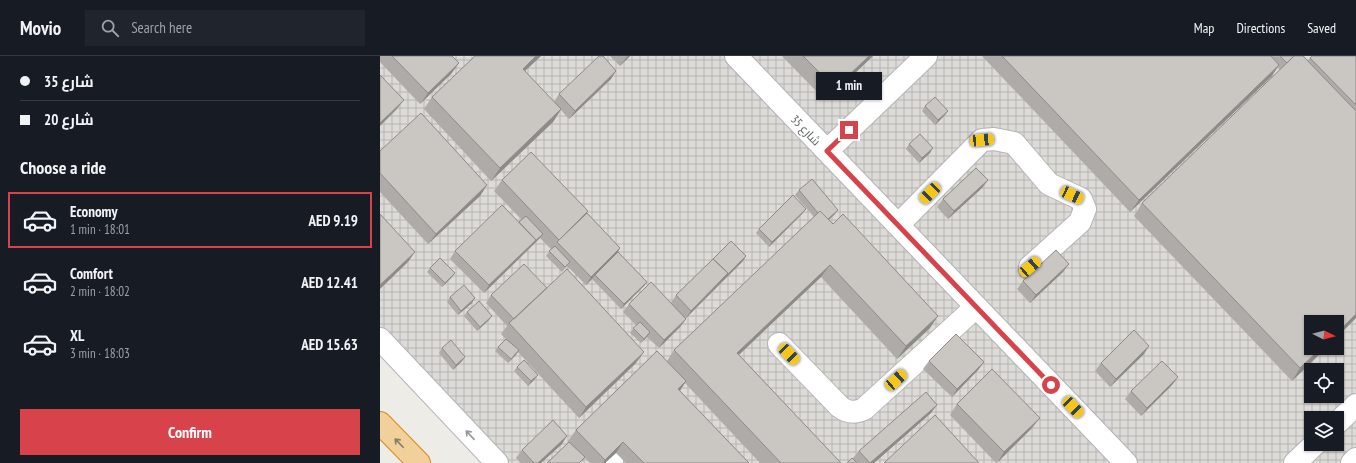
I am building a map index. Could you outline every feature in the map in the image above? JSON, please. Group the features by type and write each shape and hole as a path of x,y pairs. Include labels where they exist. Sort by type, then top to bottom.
{"highway":[{"path":"380,423 419,463"}],"street":[{"name":"شارع 35","path":"736,56 1126,463"},
{"path":"827,151 926,56"},
{"path":"898,225 982,140 994,139 1014,143 1049,184 1081,199 1085,209 1080,222 1030,267"},
{"path":"779,344 840,407 852,412 858,411 864,409 976,306"},
{"path":"380,339 497,463"},
{"path":"1344,416 1356,404"},
{"path":"1295,463 1308,451"},
{"path":"1352,463 1356,459"}],"shaded area":[{"path":"380,56 1356,56 1356,463 482,463 380,355"}],"building":[{"path":"392,56 452,56 459,63 428,93"},
{"path":"475,56 536,56 523,69 561,109 500,168 432,97"},
{"path":"599,56 603,56 616,71 575,111 559,94"},
{"path":"803,56 869,56 846,78 828,81"},
{"path":"1002,56 1271,56 1279,65 1139,200"},
{"path":"1280,56 1294,56 1287,63"},
{"path":"1294,56 1303,56 1356,111 1356,314 1344,326 1344,315 1304,315 1304,355 1314,355 1300,368 1142,203"},
{"path":"1312,56 1356,56 1356,105 1310,58"},
{"path":"380,75 404,100 380,123"},
{"path":"935,97 948,111 938,120 925,106"},
{"path":"421,113 487,185 436,234 380,173 380,151"},
{"path":"920,134 933,148 922,158 909,144"},
{"path":"531,152 588,211 559,240 502,180"},
{"path":"976,168 988,180 954,211 943,199"},
{"path":"812,179 838,210 828,219 820,211 818,213 799,190"},
{"path":"793,195 806,209 772,242 759,229"},
{"path":"502,205 536,240 489,285 455,251"},
{"path":"820,211 833,224 843,214 938,316 906,346 830,265 737,353 841,463 781,463 674,350"},
{"path":"587,213 620,248 591,277 557,242"},
{"path":"380,214 415,252 380,285"},
{"path":"526,216 543,234 533,243 536,240 519,222"},
{"path":"731,241 746,256 725,277 728,273 713,259"},
{"path":"555,246 570,262 565,267 549,251"},
{"path":"1056,250 1069,264 1036,295 1023,281"},
{"path":"618,252 647,282 624,304 595,275"},
{"path":"440,258 455,273 445,283 430,268"},
{"path":"713,259 728,273 691,311 676,295"},
{"path":"524,264 547,288 514,319 491,295"},
{"path":"567,269 644,352 586,407 509,323"},
{"path":"651,282 686,319 664,340 629,304"},
{"path":"464,285 475,298 461,311 450,297"},
{"path":"479,301 492,316 480,327 467,312"},
{"path":"640,322 650,332 644,339 633,328"},
{"path":"1134,330 1149,346 1116,379 1101,363"},
{"path":"956,334 984,362 957,389 929,361"},
{"path":"506,339 519,350 511,359 498,347"},
{"path":"451,340 465,357 456,365 442,348"},
{"path":"657,351 686,381 678,389 749,463 644,463 623,442 605,460 576,430"},
{"path":"524,360 538,375 531,381 517,367"},
{"path":"1162,361 1178,377 1147,408 1131,391"},
{"path":"992,369 1040,418 1004,452 957,404"},
{"path":"926,392 937,405 870,463 859,451"},
{"path":"935,415 979,463 884,463"},
{"path":"553,420 567,436 538,463 534,463 522,450"},
{"path":"569,442 585,457 579,463 547,463"},
{"path":"852,458 857,463 847,463"}],"route":[{"path":"849,130 827,151 1051,385"}]}
